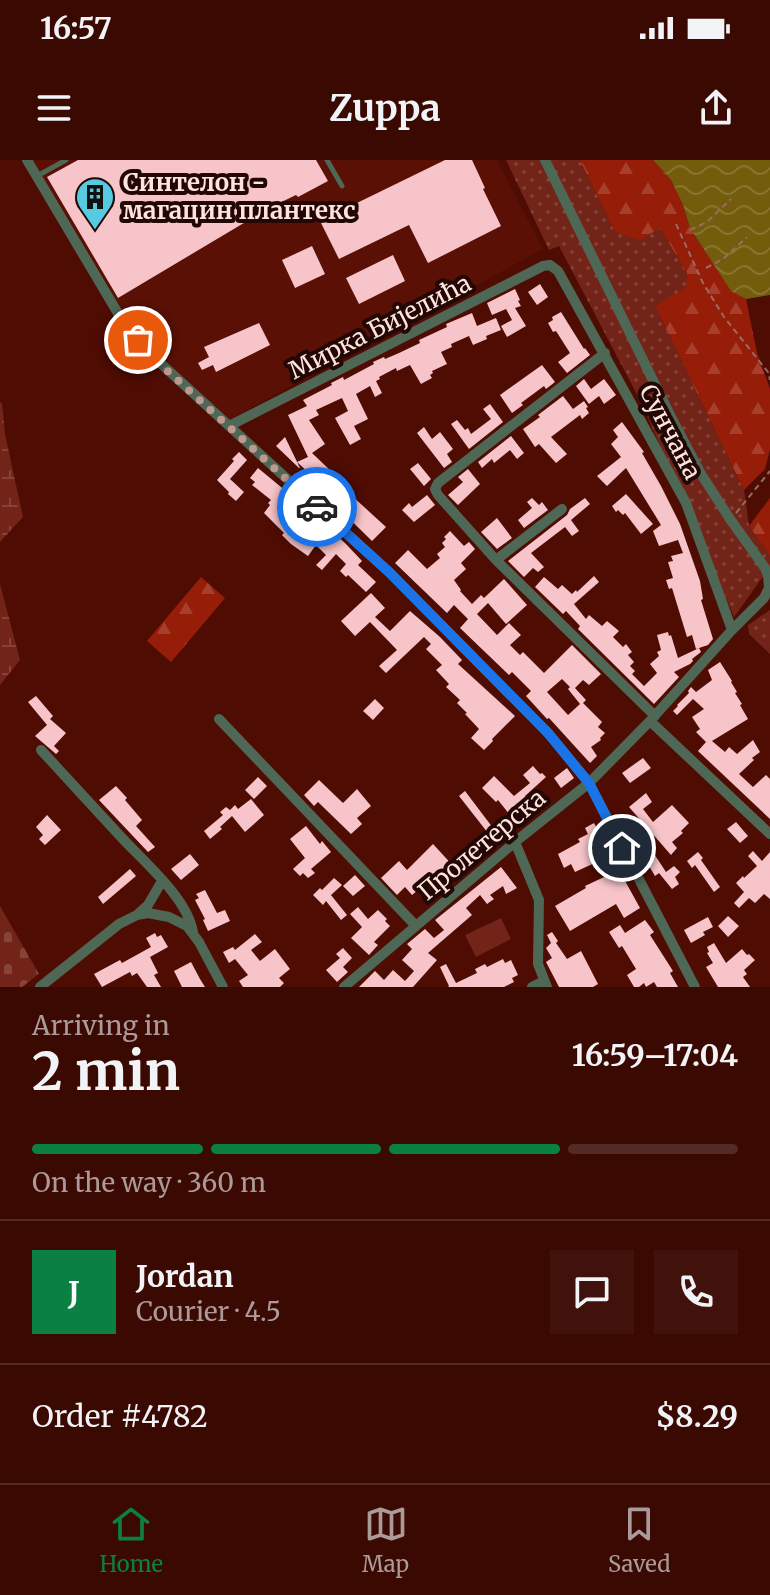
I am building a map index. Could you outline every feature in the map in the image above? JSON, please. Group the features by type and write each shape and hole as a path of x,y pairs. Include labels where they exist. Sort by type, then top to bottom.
{"street":[{"path":"27,160 119,315 138,340 160,364 389,572 548,733 589,783 695,987"},
{"path":"545,160 701,474 765,568 770,588"},
{"name":"Мирка Бијелића","path":"229,426 550,265"},
{"name":"Сунчана","path":"550,265 558,271 605,353 686,503 732,630"},
{"path":"605,353 438,483 435,489 496,560 770,834"},
{"path":"496,560 562,509"},
{"name":"Пролетерска","path":"344,987 589,783 653,718 770,588"},
{"path":"219,719 416,926"},
{"path":"41,750 162,881 186,911 194,934"},
{"path":"515,842 539,900 538,964 545,984 532,987"},
{"path":"40,987 119,924 137,915 148,905 162,881"},
{"path":"137,915 160,914 180,921 194,934 223,987"}],"lane":[{"path":"37,176 66,160"},
{"path":"327,160 342,186"}],"path":[{"path":"690,230 707,222 731,199"},
{"path":"676,224 703,283 724,317 768,372 770,380"},
{"path":"706,268 723,259 747,237"},
{"path":"730,519 770,471"}],"shaded area":[{"path":"33,160 497,160 543,249 227,421 152,348 126,316"}],"green space":[{"path":"506,160 580,160 615,232 660,228 687,273 687,287 655,306 744,490 749,526 770,556 770,567 734,617 642,404 559,246 549,250"},
{"path":"580,160 653,160 671,180 690,228 731,290 746,299 757,353 770,389 770,449 765,469 744,490 655,306 686,287 687,273 660,228 640,240 615,232"},
{"path":"0,402 23,517 0,542"},
{"path":"770,498 770,556 749,526"},
{"path":"201,577 225,598 171,662 147,641"},
{"path":"0,584 20,660 0,685"},
{"path":"770,610 770,654 749,634 748,625"},
{"path":"0,906 39,974 22,987 0,987"},
{"path":"501,918 511,939 476,957 465,935"}],"water":[{"path":"653,160 770,160 770,295 746,299 731,291 690,228 671,180"}],"building":[{"path":"78,160 316,160 328,181 269,208 118,298 47,177"},
{"path":"445,160 472,160 501,226 428,263 409,225 339,259 320,221"},
{"path":"312,246 325,274 295,288 282,260"},
{"path":"393,255 405,281 359,304 346,278"},
{"path":"540,284 548,297 537,305 528,292"},
{"path":"515,289 521,306 515,308 526,326 507,337 501,326 512,320 506,309 492,315 487,303"},
{"path":"561,312 590,355 567,373 558,362 570,353 548,323"},
{"path":"472,313 477,326 496,318 501,330 473,345 469,336 451,344 452,347 441,352 447,364 432,371 432,378 421,384 410,365 379,377 376,381 382,393 375,397 370,386 356,394 368,419 354,426 361,439 350,445 335,418 348,411 342,398 316,410 319,415 309,420 325,444 312,453 333,473 329,476 338,486 386,527 372,541 318,488 321,484 297,462 308,457 288,415 307,406 303,400 331,383 343,377 344,380 373,362 420,343 419,340 447,327 446,324"},
{"path":"259,323 270,345 216,372 213,365 202,370 198,363 209,357 204,347"},
{"path":"542,365 555,382 546,389 544,386 512,413 500,395"},
{"path":"584,379 591,389 604,379 616,395 604,404 599,396 589,404 576,386"},
{"path":"563,396 573,409 584,401 589,413 582,419 580,415 551,437 567,454 556,463 539,444 535,447 523,429"},
{"path":"490,404 503,422 469,449 451,424 457,420 471,434 491,419 483,409"},
{"path":"622,422 644,452 680,524 700,581 701,600 713,639 708,645 696,649 692,635 687,637 672,588 669,589 666,580 673,578 668,562 673,561 671,556 683,553 678,540 659,546 653,531 661,525 626,468 607,486 597,476 621,457 611,444 618,437 613,430"},
{"path":"424,427 432,439 440,432 453,449 447,454 452,462 444,468 417,433"},
{"path":"511,436 524,453 517,459 510,450 482,468 478,462"},
{"path":"285,437 300,468 276,446"},
{"path":"239,452 247,460 230,479 244,492 236,501 217,480"},
{"path":"418,463 431,479 424,486 410,469"},
{"path":"258,468 310,511 362,561 358,565 376,582 366,592 340,571 346,564 336,554 322,570 316,565 326,555 316,545 308,556 282,535 284,533 264,513 271,500 252,485 255,482 250,478"},
{"path":"468,469 480,484 458,505 448,495 463,482 458,477"},
{"path":"626,494 653,524 641,534 625,513 616,512 612,506"},
{"path":"427,495 435,505 414,522 402,510 409,503 412,507"},
{"path":"532,498 539,505 542,502 548,510 524,528 518,520 532,508 527,502"},
{"path":"585,498 590,504 571,520 579,531 572,536 565,527 531,553 544,567 538,572 533,568 524,577 508,561"},
{"path":"497,518 512,538 497,549 481,532"},
{"path":"450,531 464,546 469,542 475,549 461,563 466,569 454,580 472,604 481,595 484,598 504,579 527,605 506,624 488,603 477,614 497,635 509,623 521,635 510,645 520,655 523,652 544,673 572,645 601,674 589,685 583,680 575,688 586,700 583,703 602,722 598,727 605,733 591,747 597,756 590,763 526,696 531,691 512,672 509,675 460,628 468,619 454,605 447,613 395,563 408,550 427,569 440,558 437,554 445,547 442,543 446,539 444,537","holes":["562,679 570,687 568,689 580,704 568,715 547,692"]},
{"path":"594,576 599,582 574,604 586,619 589,615 602,626 607,621 619,631 613,637 623,647 626,644 632,652 628,655 634,662 630,666 635,671 632,674 644,686 657,673 650,664 661,650 657,635 668,632 671,635 678,658 699,648 701,652 690,664 674,672 679,677 654,704 578,629 580,626 566,611 563,614 535,587 544,577 558,589 562,585 572,594"},
{"path":"371,593 385,608 375,617 390,631 410,611 462,660 458,664 515,716 484,750 471,738 479,729 457,703 460,700 446,687 449,684 436,670 442,665 426,649 431,644 424,637 386,673 379,666 397,650 370,622 355,636 341,621"},
{"path":"720,662 748,719 712,741 725,752 729,747 737,754 753,740 760,752 739,774 753,787 766,775 770,779 770,819 698,751 706,742 696,732 700,729 692,717 704,709 693,699 677,715 673,711 691,687 696,692 712,680 708,670"},
{"path":"36,696 53,716 50,719 66,733 54,746 59,751 56,754 35,736 47,725 28,702"},
{"path":"375,699 384,708 373,720 363,711"},
{"path":"643,758 651,768 630,783 622,773"},
{"path":"533,766 546,777 525,796 535,808 506,829 508,832 495,842 459,796 465,791 493,828 510,815 498,800 496,802 482,788 494,776 514,796 530,783 523,775"},
{"path":"567,768 574,778 561,788 554,778"},
{"path":"258,777 267,786 254,799 245,790"},
{"path":"319,780 343,803 357,789 371,806 357,818 362,824 351,834 318,802 314,806 304,795"},
{"path":"116,786 142,820 136,826 155,847 148,852 99,800"},
{"path":"646,793 652,802 643,809 653,822 672,805 689,823 672,842 677,848 671,855 629,807"},
{"path":"251,799 264,815 245,832 232,816 210,839 204,831 223,815 220,812 226,807 230,810 235,805 238,809"},
{"path":"47,815 61,830 45,845 39,839 43,835 36,827"},
{"path":"633,822 666,872 674,866 680,872 675,877 679,884 672,889 659,873 655,876 651,865 640,852 643,851 627,827"},
{"path":"736,822 748,836 740,843 727,829"},
{"path":"594,823 612,855 575,872 571,864 564,868 558,854 580,842 578,839 588,834 585,828"},
{"path":"306,826 331,852 311,869 315,873 308,878 303,873 300,876 293,869 305,858 290,839"},
{"path":"433,844 456,869 428,890 424,885 412,895 405,887 397,895 381,878 399,861 407,870"},
{"path":"753,851 762,861 770,852 770,899 764,894 755,903 749,898 739,908 734,903 744,892 736,883 757,866 748,856"},
{"path":"698,852 720,887 714,892 695,865 692,868 687,861"},
{"path":"190,854 199,865 181,880 171,869"},
{"path":"501,867 517,888 506,894 503,886 490,895 494,899 487,904 480,895 466,908 472,915 428,953 437,960 413,987 359,987 375,971 384,980 393,970 405,981 414,971 402,960 412,949 407,944 425,929 434,938 444,930 435,920"},
{"path":"130,869 136,876 103,904 98,897"},
{"path":"619,870 640,908 624,918 616,904 570,931 555,906 585,886"},
{"path":"355,875 365,886 353,896 343,886"},
{"path":"334,878 342,885 331,895 347,915 341,920 326,901 323,905 313,895"},
{"path":"205,890 217,913 225,910 230,921 208,931 195,900 199,898 196,894"},
{"path":"358,907 368,919 378,910 390,926 374,942 378,945 369,955 351,938 362,927 350,914"},
{"path":"728,916 739,926 728,937 718,926"},
{"path":"708,917 713,927 691,943 684,930"},
{"path":"645,920 654,932 650,935 673,971 670,973 678,987 657,987 654,982 646,987 644,983 634,987 627,975 636,969 609,932 620,925 625,933"},
{"path":"552,932 567,959 581,951 598,984 593,987 559,987 546,962 552,958 546,948 551,943 547,935"},
{"path":"155,933 157,937 161,935 168,947 150,957 158,973 154,975 161,987 147,987 137,973 132,976 130,972 102,987 94,974 151,947 146,938"},
{"path":"255,934 262,942 251,950 260,961 275,949 290,969 279,978 284,983 280,987 243,987 239,981 248,975 235,959 229,963 223,952 233,947 235,950"},
{"path":"714,943 726,963 742,949 755,960 744,970 747,974 743,977 750,987 718,987 706,967 713,963 707,947"},
{"path":"343,948 352,958 343,967 348,972 337,982 326,970 340,958 336,954"},
{"path":"503,959 505,963 511,960 518,975 512,978 514,982 504,987 448,987 440,967 446,964 456,983 477,973 475,969"},
{"path":"191,962 205,987 182,987 174,971"}],"way so far":[{"path":"138,340 160,364 317,507"}],"place":[{"name":"Синтелон - магацин плантекс","path":"95,231"}],"route":[{"path":"317,507 389,572 548,733 589,783 622,848"}]}
